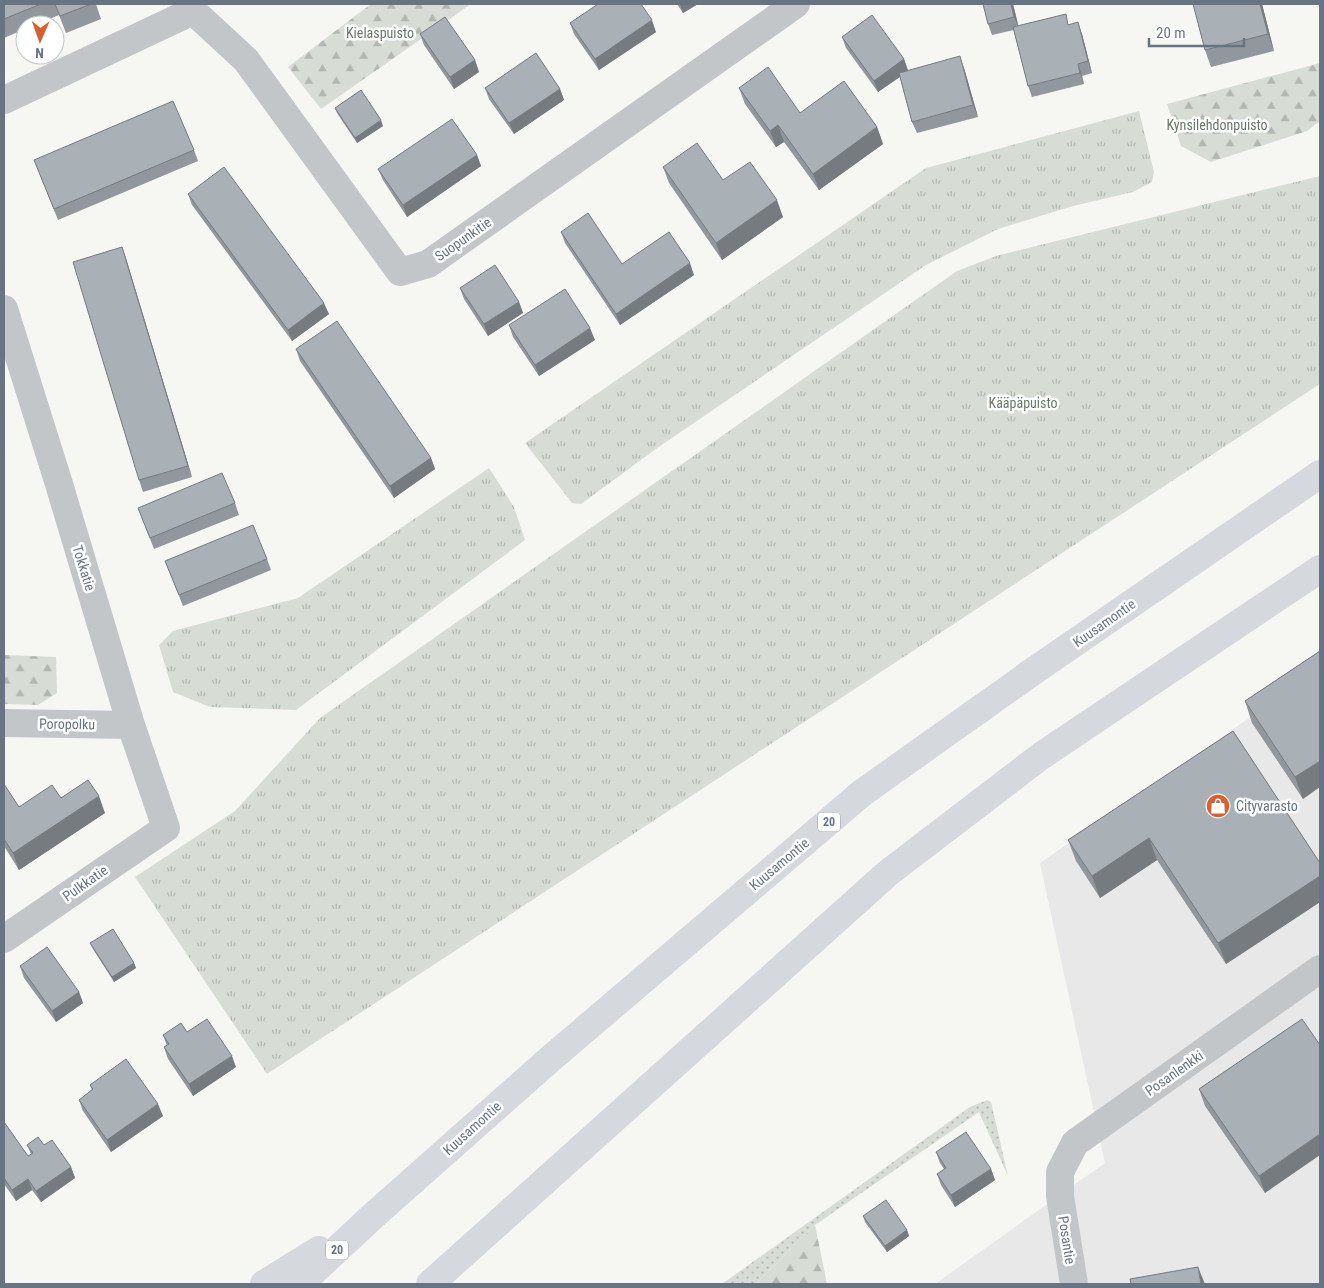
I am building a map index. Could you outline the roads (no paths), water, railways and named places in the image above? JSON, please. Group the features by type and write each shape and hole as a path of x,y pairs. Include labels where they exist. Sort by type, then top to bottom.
{"highway":[{"name":"Kuusamontie","path":"300,1284 373,1216 548,1060 862,793 1035,670 1320,474"},
{"path":"430,1284 888,874 1041,756 1320,569"},
{"path":"264,1284 373,1216"}],"street":[{"name":"Suopunkitie","path":"4,100 192,7 246,60 400,272 428,264 796,4"},
{"name":"Tokkatie","path":"4,309 59,484 131,725 166,828"},
{"name":"Poropolku","path":"4,722 131,725"},
{"name":"Pulkkatie","path":"4,939 166,828"},
{"name":"Posanlenkki","path":"1060,1196 1060,1172 1075,1143 1320,969"},
{"name":"Posantie","path":"1060,1196 1074,1284"}],"place":[{"name":"Cityvarasto","path":"1218,806"}],"park label":[{"name":"Kielaspuisto","path":"380,33"},
{"name":"Kynsilehdonpuisto","path":"1217,125"},
{"name":"Kääpäpuisto","path":"1023,403"}]}
